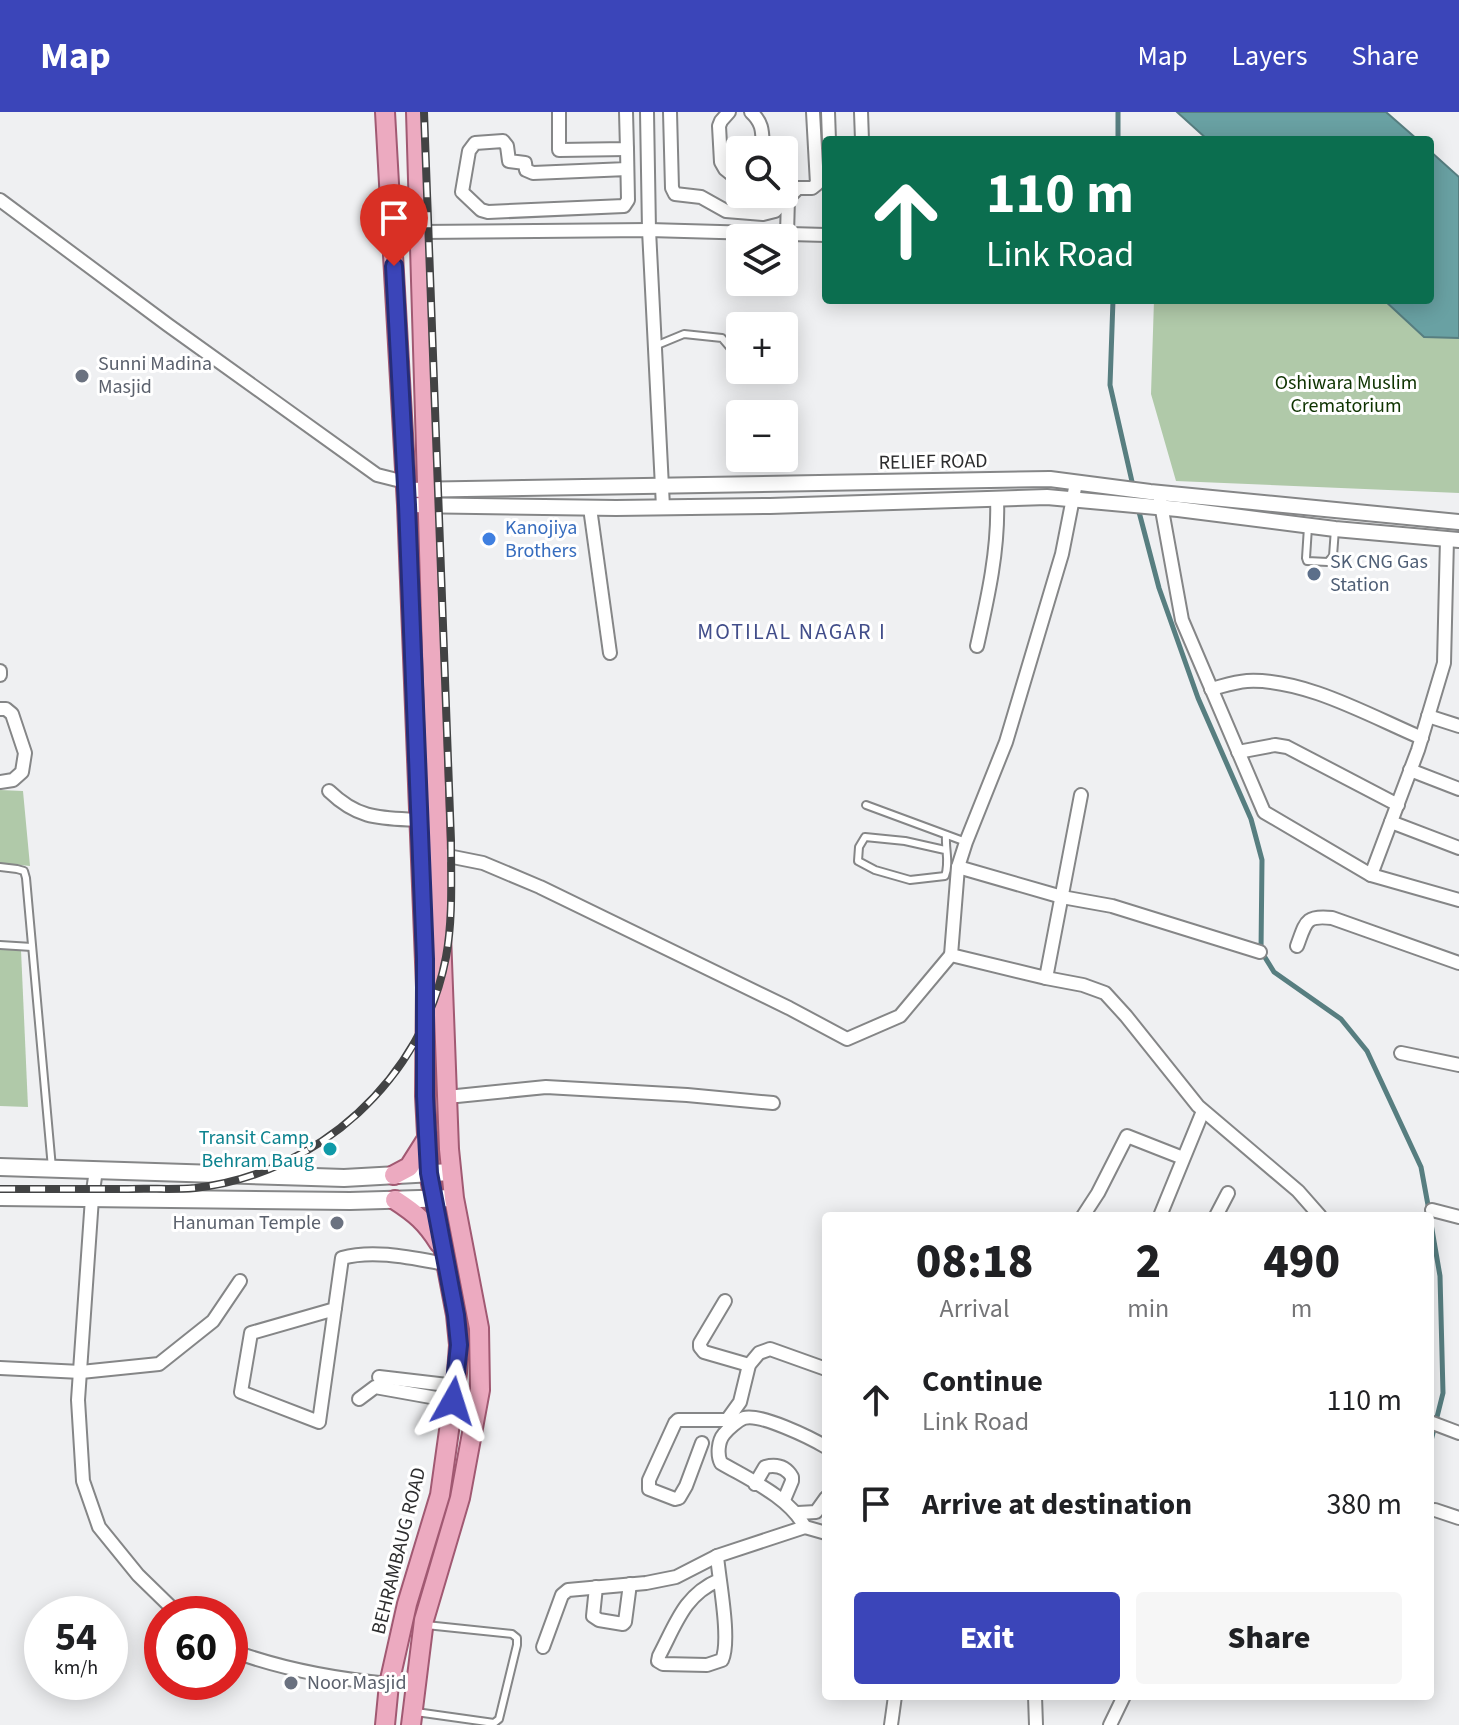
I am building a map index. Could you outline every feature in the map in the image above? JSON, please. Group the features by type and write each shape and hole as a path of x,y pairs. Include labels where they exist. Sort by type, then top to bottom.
{"main road":[{"name":"BEHRAMBAUG ROAD","path":"385,112 406,492 426,987 425,1096 429,1173 459,1345 440,1495 407,1604 389,1684 385,1725"},
{"name":"BEHRAMBAUG ROAD","path":"412,1718 424,1625 460,1498 480,1390 479,1328 454,1198 447,1097 416,112"},
{"path":"394,1175 409,1167 428,1144"},
{"path":"0,1167 344,1178 451,1172"},
{"path":"0,1197 454,1198"},
{"path":"395,1200 429,1227 444,1256"}],"street":[{"path":"559,112 559,172"},
{"path":"626,112 628,200 624,206 488,212 481,210 462,192 469,151 475,143 503,141 509,161 525,163 529,172 627,169"},
{"path":"647,112 649,230 663,507"},
{"path":"670,112 673,192 701,197 726,211 763,214 778,208"},
{"path":"726,170 721,162 719,126 729,112"},
{"path":"751,112 761,125 762,136"},
{"path":"798,188 812,188 817,184 813,112"},
{"path":"828,112 829,136"},
{"path":"861,112 862,136"},
{"path":"559,150 627,149"},
{"path":"0,200 168,325 377,475 406,492"},
{"path":"714,232 715,205"},
{"path":"420,232 726,232"},
{"path":"798,234 822,235"},
{"name":"RELIEF ROAD","path":"429,497 663,487 1050,479 1076,483 1094,493"},
{"path":"438,854 483,863 540,887 847,1039 900,1016 951,955 958,867 1006,742 1062,554 1076,483"},
{"name":"RELIEF ROAD","path":"406,492 491,508 663,507 1047,497 1073,499 1094,493 1155,500 1364,512 1459,522"},
{"path":"977,646 996,544 997,499"},
{"path":"1155,500 1182,620 1264,812 1371,875 1459,900"},
{"name":"RELIEF ROAD","path":"1155,500 1308,527 1453,540"},
{"path":"590,508 610,653"},
{"path":"1363,532 1364,512"},
{"path":"1371,875 1422,738 1444,663 1444,617 1453,540"},
{"path":"1444,617 1459,618"},
{"path":"1444,663 1459,667"},
{"path":"1211,689 1246,681 1307,689 1422,738"},
{"path":"0,709 12,714 25,753 22,772 13,780 0,782"},
{"path":"1428,716 1459,726"},
{"path":"1238,752 1275,745 1287,747 1398,805"},
{"path":"1410,770 1459,789"},
{"path":"329,791 355,811 374,818 419,820"},
{"path":"1046,978 1081,795"},
{"path":"1391,822 1459,848"},
{"path":"958,867 1062,897 1112,906 1260,952"},
{"path":"1297,946 1306,923 1316,916 1342,921 1459,963"},
{"path":"951,955 1083,985 1105,993 1203,1111 1298,1191 1316,1212"},
{"path":"1401,1053 1459,1065"},
{"path":"447,1097 546,1087 773,1103"},
{"path":"1162,1212 1203,1111"},
{"path":"1086,1212 1127,1136 1183,1158"},
{"path":"96,1170 78,1400 83,1481 99,1527 160,1596"},
{"path":"1218,1212 1228,1193"},
{"path":"1432,1210 1459,1217"},
{"path":"335,1309 251,1333 241,1392 319,1422 335,1309 342,1258 358,1253 416,1258 444,1256"},
{"path":"0,1368 81,1372 159,1364 213,1321 240,1281"},
{"path":"725,1301 700,1347 704,1352 749,1365"},
{"path":"702,1443 679,1498 649,1489 649,1480 675,1423 678,1420 727,1420 740,1402 749,1365 759,1353 770,1349 822,1368"},
{"path":"379,1377 454,1394"},
{"path":"359,1399 375,1387 454,1394"},
{"path":"805,1527 798,1513 784,1500 721,1463 718,1458 722,1437 741,1419 753,1418 798,1432 822,1445"},
{"path":"1434,1423 1459,1432"},
{"path":"755,1484 765,1467 785,1468 792,1481 784,1500"},
{"path":"798,1513 816,1512 822,1504"},
{"path":"1435,1510 1459,1518"},
{"path":"543,1647 562,1595 568,1590 676,1577 717,1556 805,1527 822,1532"},
{"path":"717,1556 726,1650 722,1660 707,1665 663,1664 658,1661 687,1603 704,1587 719,1580"},
{"path":"596,1587 593,1616 623,1624 630,1584"},
{"path":"248,1657 342,1679 389,1684"},
{"path":"891,1725 894,1700"},
{"path":"1035,1700 1036,1725"},
{"path":"1110,1725 1122,1700"}],"lane":[{"path":"655,346 684,334 722,338 726,343"},
{"path":"1308,527 1307,561 1320,563 1328,562 1333,556 1335,529"},
{"path":"866,805 966,842"},
{"path":"945,850 905,841 865,837 859,847 858,861 875,870 910,880 945,876 949,867 946,835"},
{"path":"0,867 24,871 26,878 52,1168"},
{"path":"0,945 32,947"},
{"path":"412,1718 494,1723 499,1719 517,1645 517,1638 512,1634 424,1625"}],"green space":[{"name":"Oshiwara Muslim Crematorium","path":"1154,304 1388,304 1424,337 1459,338 1459,493 1176,481 1151,394"},
{"path":"0,790 23,791 30,866 0,863"},
{"path":"0,949 21,950 28,1107 0,1106"}],"water":[{"path":"1177,112 1386,112 1413,136 1204,136"},
{"path":"1434,155 1459,177 1459,338 1424,337 1388,304 1434,304"}],"waterway":[{"path":"1118,112 1118,136"},
{"path":"1113,304 1110,385 1133,486"},
{"path":"1138,508 1159,588 1198,698 1251,819 1262,860 1261,951 1274,972 1341,1019 1367,1051 1421,1167 1429,1212"},
{"path":"1434,1241 1440,1276 1443,1393 1434,1429"}],"railway":[{"path":"0,1189 195,1188 240,1179 283,1163 322,1141 358,1113 389,1080 414,1043 434,1001 448,943 451,841 424,112"}],"place":[{"name":"Sunni Madina Masjid","path":"82,376"},
{"name":"Kanojiya Brothers","path":"489,539"},
{"name":"SK CNG Gas Station","path":"1314,574"},
{"name":"Transit Camp, Behram Baug","path":"330,1149"},
{"name":"Hanuman Temple","path":"337,1223"},
{"name":"Noor Masjid","path":"291,1683"}],"district":[{"name":"MOTILAL NAGAR I","path":"792,632"}],"route":[{"path":"394,266 425,959 425,1096 429,1173 456,1315 459,1345 453,1401"}]}
